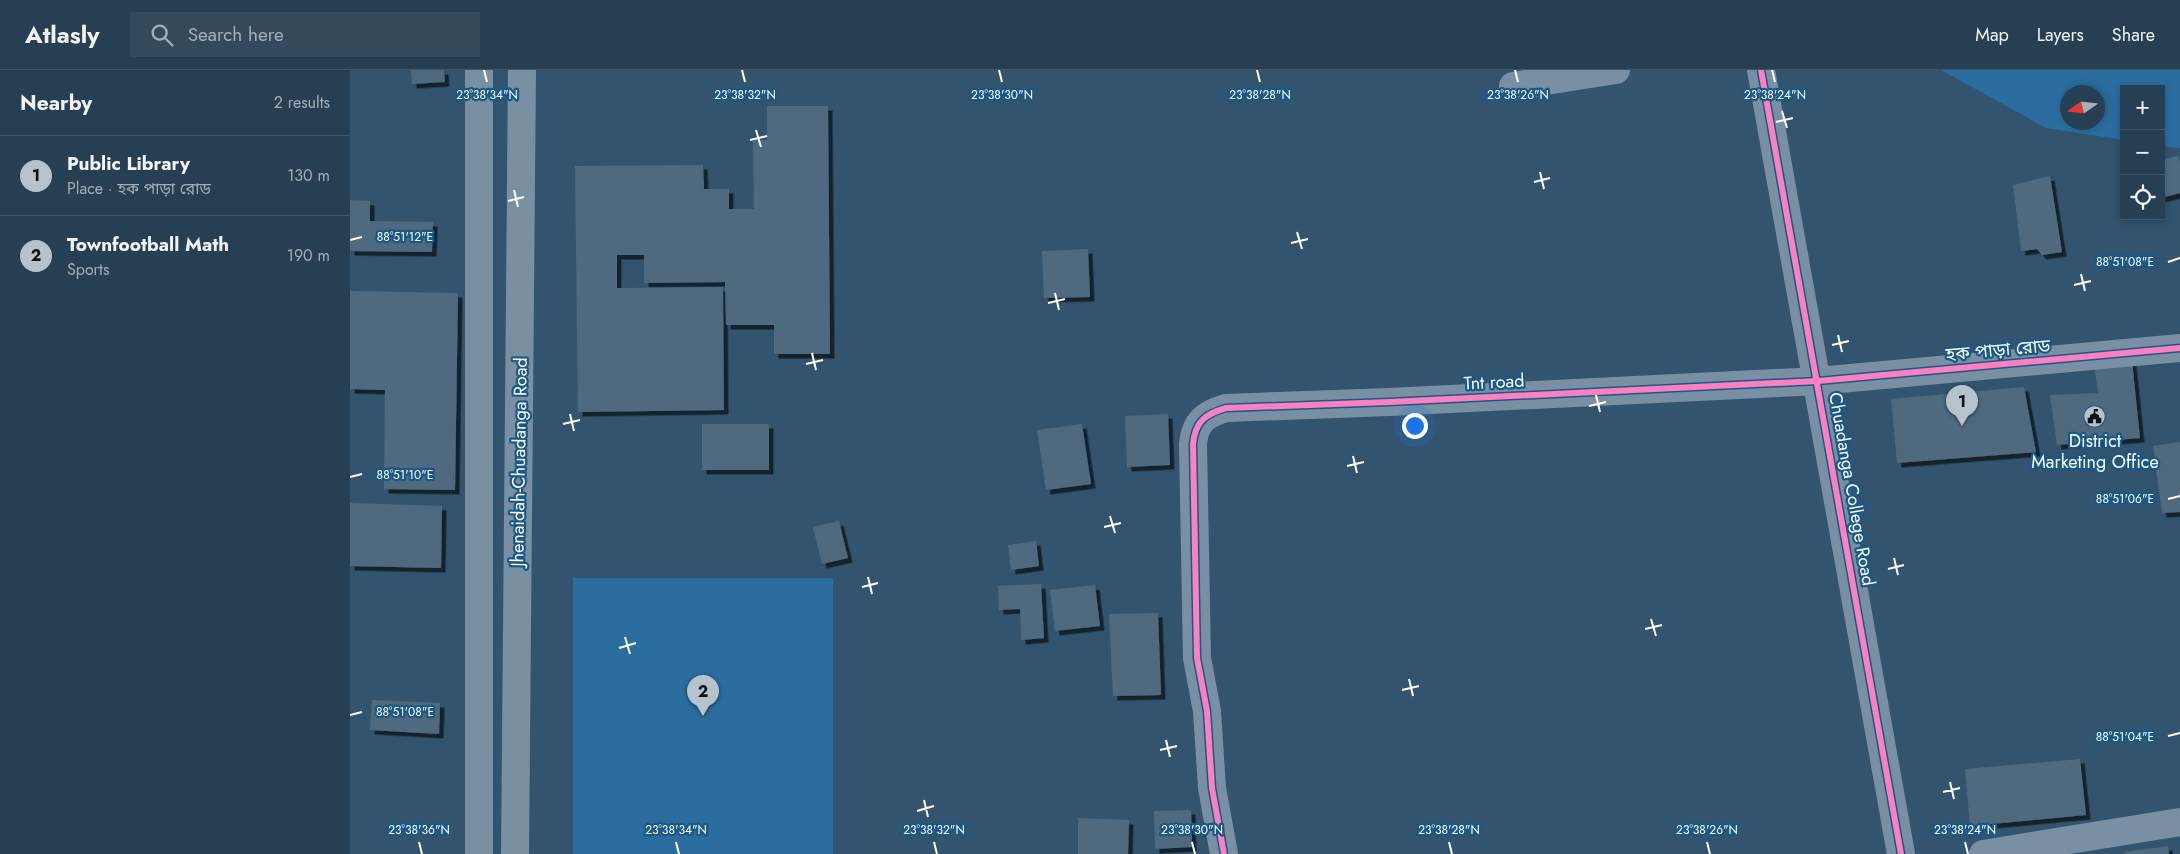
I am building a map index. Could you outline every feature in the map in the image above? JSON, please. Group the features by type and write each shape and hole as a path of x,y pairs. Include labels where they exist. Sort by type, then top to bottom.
{"main road":[{"path":"479,70 479,854"},
{"name":"Jhenaidah-Chuadanga Road","path":"515,854 522,70"}],"street":[{"path":"1513,86 1616,70"},
{"name":"Chuadanga College Road","path":"1761,70 1901,854"},
{"name":"হক পাড়া রোড","path":"1818,381 2180,348"},
{"name":"Tnt road","path":"1224,854 1212,788 1207,710 1197,658 1193,444 1194,430 1212,412 1226,408 1818,381"},
{"path":"1983,854 2180,822"}],"shaded area":[{"path":"1941,70 2180,70 2180,148 2165,146 2165,85 2120,85 2120,139 2046,128"},
{"path":"573,578 833,578 833,854 573,854"}],"building":[{"path":"411,70 444,70 445,82 412,84"},
{"path":"767,106 828,106 830,354 774,354 774,325 726,325 725,282 644,283 644,255 617,255 617,288 723,287 724,410 578,412 575,166 703,165 704,189 729,189 729,209 754,209 753,141 767,140"},
{"path":"2178,156 2180,162 2180,193 2165,197 2165,175 2165,159"},
{"path":"2050,176 2062,252 2042,255 2037,249 2021,251 2013,185"},
{"path":"350,200 370,201 370,221 433,222 432,252 350,251"},
{"path":"1088,249 1090,297 1044,298 1042,251"},
{"path":"350,291 458,293 455,490 384,489 385,390 350,389"},
{"name":"District Marketing Office","path":"2132,361 2140,438 2057,445 2050,395 2098,393 2094,364"},
{"path":"2024,387 2036,452 1897,463 1891,399"},
{"path":"1168,414 1170,465 1127,467 1125,416"},
{"path":"702,424 769,424 769,470 702,470"},
{"path":"1082,424 1091,484 1046,490 1037,430"},
{"path":"2180,442 2180,512 2162,513 2153,446"},
{"path":"350,503 442,506 441,568 350,566"},
{"path":"839,521 848,558 822,564 813,527"},
{"path":"1036,541 1039,566 1011,570 1008,545"},
{"path":"1041,584 1044,638 1021,640 1020,609 999,610 998,586"},
{"path":"1095,585 1100,626 1055,631 1050,590"},
{"path":"1158,613 1161,695 1113,696 1109,614"},
{"path":"372,700 440,703 439,734 370,730"},
{"path":"2080,759 2086,815 1970,826 1965,769"},
{"path":"1191,810 1192,847 1155,849 1154,811"},
{"path":"1078,818 1129,820 1128,854 1078,854"},
{"path":"2168,846 2169,854 2125,854 2124,852"}],"cycle path":[{"path":"1761,70 1901,854"},
{"path":"1224,854 1212,788 1207,711 1197,658 1193,444 1196,430 1202,420 1212,413 1226,408 1818,381 2180,348"}],"place":[{"name":"District Marketing Office","path":"2095,416"},
{"name":"Public Library","path":"1962,426"},
{"name":"Townfootball Math","path":"703,716"}]}
